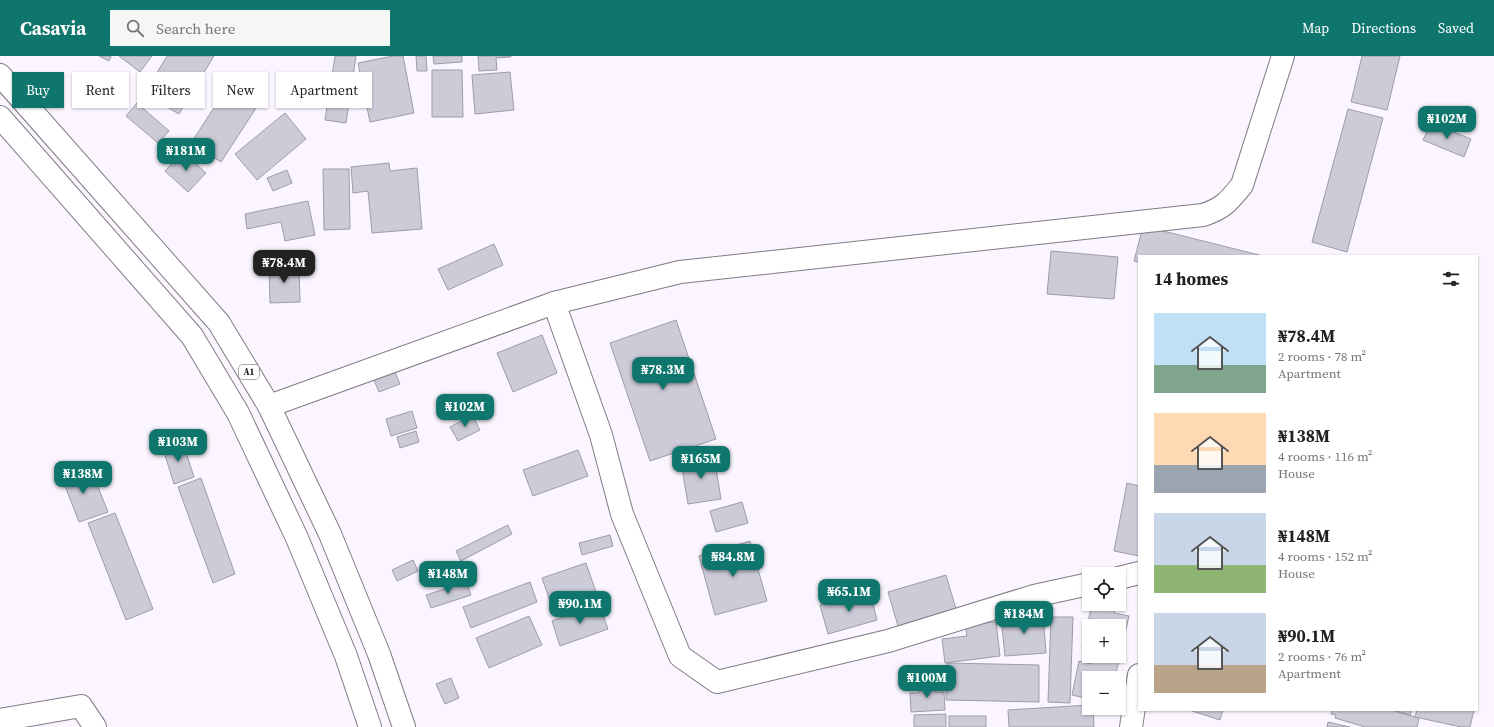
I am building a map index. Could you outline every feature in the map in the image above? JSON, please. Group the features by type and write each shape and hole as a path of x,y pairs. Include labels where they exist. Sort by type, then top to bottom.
{"main road":[{"path":"269,406 554,303 680,272 1203,215 1218,210 1228,202 1242,185 1284,56"},
{"name":"A1","path":"0,75 219,323 269,406 333,541 379,654 404,727"},
{"path":"0,118 192,336 238,413 297,538 346,656 370,727"},
{"path":"554,303 600,435 622,514 680,656 717,682 888,641 1034,596 1082,586"},
{"path":"1126,576 1138,573"},
{"path":"1131,727 1138,682"},
{"path":"0,720 81,706 95,727"}],"building":[{"path":"99,56 111,56 109,61"},
{"path":"119,56 152,56 140,72"},
{"path":"167,56 214,56 204,72 157,72"},
{"path":"335,56 356,56 354,72 332,72"},
{"path":"393,56 403,56 414,113 370,122 367,108 372,108 372,72 360,72 358,63"},
{"path":"416,56 426,56 427,71 417,71"},
{"path":"433,56 462,56 462,62 434,64"},
{"path":"478,56 511,57 496,58 497,70 479,71"},
{"path":"1362,56 1400,56 1387,110 1351,102"},
{"path":"432,70 462,70 463,117 432,117"},
{"path":"510,72 514,110 475,114 472,75"},
{"path":"137,103 137,108 143,108 169,131 158,143 126,116"},
{"path":"168,108 183,108 179,114"},
{"path":"214,108 256,108 221,162 191,143"},
{"path":"327,108 348,108 346,123 325,120"},
{"path":"1348,109 1383,118 1347,252 1312,242"},
{"path":"285,113 306,139 257,180 235,154"},
{"path":"1431,123 1471,139 1464,157 1423,140"},
{"path":"183,152 206,173 188,192 165,171"},
{"path":"389,163 390,171 417,168 422,229 372,233 368,191 353,193 351,167"},
{"path":"323,169 349,169 350,229 324,230"},
{"path":"287,170 292,183 273,191 267,178"},
{"path":"308,201 315,235 285,241 281,222 247,229 245,214"},
{"path":"1143,226 1259,255 1138,255 1138,262 1134,261"},
{"path":"494,244 503,265 448,290 438,269"},
{"path":"1051,251 1118,257 1114,299 1047,294"},
{"path":"299,265 300,302 270,303 269,266"},
{"path":"676,320 716,439 650,461 610,343"},
{"path":"542,335 557,373 513,392 497,353"},
{"path":"394,370 400,384 379,392 373,378"},
{"path":"412,411 417,428 391,436 386,419"},
{"path":"472,415 480,430 458,441 450,427"},
{"path":"416,431 419,442 400,448 397,437"},
{"path":"183,443 194,477 174,484 163,449"},
{"path":"578,450 588,476 533,496 523,470"},
{"path":"714,456 721,499 688,504 681,462"},
{"path":"79,465 87,485 96,482 108,512 79,522 60,473"},
{"path":"201,478 235,574 213,583 178,487"},
{"path":"1127,483 1138,486 1138,556 1114,551"},
{"path":"742,502 748,523 716,532 710,511"},
{"path":"115,513 153,609 126,620 88,523"},
{"path":"508,525 512,534 461,561 456,551"},
{"path":"610,535 613,546 582,555 579,543"},
{"path":"750,541 767,601 715,615 699,556"},
{"path":"413,560 418,571 397,581 392,570"},
{"path":"586,563 597,595 553,610 542,578"},
{"path":"946,575 956,609 898,626 888,592"},
{"path":"466,582 471,595 431,608 426,595"},
{"path":"530,582 537,602 471,628 463,607"},
{"path":"870,592 877,620 828,634 820,605"},
{"path":"599,604 608,629 560,646 552,621"},
{"path":"1091,611 1114,611 1114,613 1129,616 1126,629 1126,619 1089,619"},
{"path":"1043,613 1046,653 1005,656 1001,617"},
{"path":"529,616 542,645 489,668 476,638"},
{"path":"1051,617 1073,617 1070,703 1048,702"},
{"path":"996,622 1000,656 945,663 942,639 967,636 965,625"},
{"path":"1079,661 1082,663 1118,663 1117,671 1082,671 1082,697 1072,695"},
{"path":"947,663 1039,665 1039,702 946,700"},
{"path":"451,678 459,698 445,704 436,684"},
{"path":"918,683 935,683 935,692 944,692 945,710 911,712 910,693 919,693"},
{"path":"1082,705 1082,715 1093,715 1094,727 1009,727 1008,710"},
{"path":"1192,711 1223,711 1220,720"},
{"path":"1332,711 1394,711 1419,718 1417,727 1365,727 1335,718 1336,715 1331,714"},
{"path":"1397,711 1412,711 1410,715"},
{"path":"1417,711 1474,711 1470,727 1461,727 1415,717"},
{"path":"946,714 946,727 914,727 914,715"},
{"path":"949,716 986,716 986,727 949,727"},
{"path":"1328,722 1350,727 1327,727"}]}
